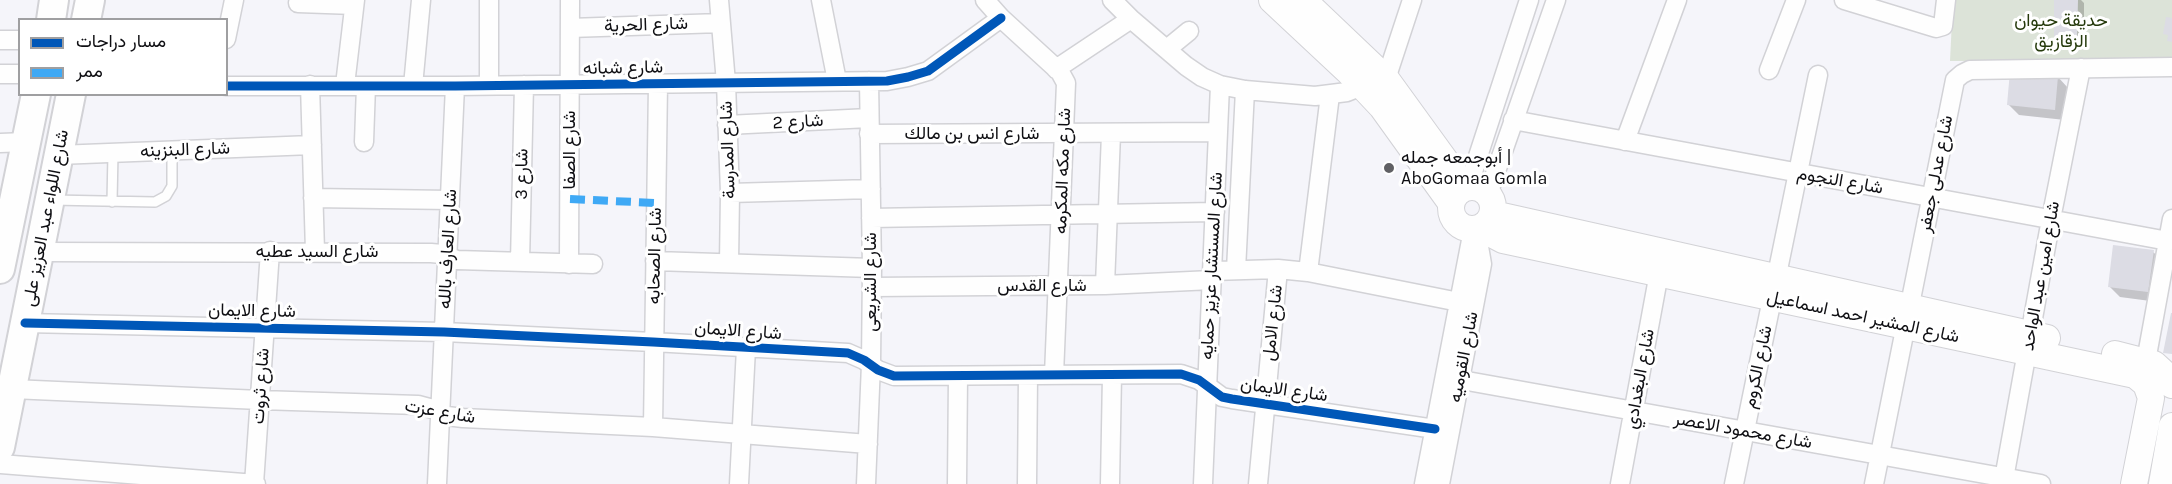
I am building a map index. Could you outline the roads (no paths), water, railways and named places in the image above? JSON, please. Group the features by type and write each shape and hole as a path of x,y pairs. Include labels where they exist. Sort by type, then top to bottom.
{"main road":[{"path":"51,18 54,0"},
{"path":"86,18 90,0"},
{"name":"شارع اللواء عبد العزيز على","path":"0,264 13,143 35,96"},
{"name":"شارع اللواء عبد العزيز على","path":"0,447 71,96"}],"street":[{"path":"228,29 234,0"},
{"path":"413,86 421,0"},
{"path":"489,0 489,85"},
{"name":"شارع الصفا","path":"569,264 570,0"},
{"path":"821,0 837,81"},
{"name":"شارع مكه المكرمه","path":"985,0 1064,77 1066,83 1054,375"},
{"path":"1112,0 1131,19 1202,77 1220,85 1245,90 1315,96 1330,95 1374,82 1412,0"},
{"name":"شارع المشير احمد اسماعيل","path":"1272,0 1374,82"},
{"name":"شارع المشير احمد اسماعيل","path":"1303,0 1374,82 1474,209 1503,240 1659,273 1774,288"},
{"name":"شارع القوميه","path":"1440,484 1459,302 1474,209 1529,0"},
{"name":"شارع القوميه","path":"1424,484 1435,429 1452,379 1482,264 1474,209 1513,120 1556,0"},
{"path":"1625,141 1677,0"},
{"path":"1769,70 1796,0"},
{"path":"1844,0 1940,28 1945,22 1946,0"},
{"path":"298,3 354,3 345,86"},
{"name":"شارع الحرية","path":"570,28 723,7"},
{"name":"شارع المدرسة","path":"723,7 730,193 729,263"},
{"name":"شارع شبانه","path":"228,86 570,85 898,80 928,70 1001,18"},
{"path":"1056,69 1131,19"},
{"path":"1167,49 1189,31"},
{"path":"0,40 18,40"},
{"name":"شارع عدلى جعفر","path":"1874,484 1953,84 1962,74 1970,70 2172,67"},
{"name":"شارع امين عبد الواحد","path":"2004,481 2051,219 2081,68"},
{"path":"0,74 18,74"},
{"name":"شارع الكروم","path":"1734,484 1818,75"},
{"name":"شارع الشريعى","path":"866,484 872,287 869,81"},
{"name":"شارع الصحابه","path":"653,428 658,84"},
{"path":"310,85 315,251"},
{"name":"شارع 3","path":"520,262 524,85"},
{"name":"شارع المستشار عزيز حمايه","path":"1203,484 1220,85"},
{"path":"364,142 366,86"},
{"name":"شارع العارف بالله","path":"437,484 455,86"},
{"path":"1236,270 1245,90"},
{"path":"1308,272 1330,95"},
{"name":"شارع النجوم","path":"1513,120 2168,241"},
{"name":"شارع 2","path":"727,125 869,126"},
{"name":"شارع انس بن مالك","path":"869,126 1064,134 1218,132"},
{"path":"1105,285 1111,134"},
{"name":"شارع البنزينه","path":"58,155 312,146"},
{"path":"730,193 870,189"},
{"path":"313,198 450,200"},
{"name":"شارع المشير احمد اسماعيل","path":"1474,209 1774,288 2029,343 2146,361 2161,369 2172,385"},
{"path":"871,218 1215,212"},
{"path":"2146,361 2172,219"},
{"name":"شارع ثروت","path":"255,484 270,251"},
{"name":"شارع السيد عطيه","path":"39,252 437,253 457,260 593,264"},
{"path":"655,261 872,268"},
{"name":"شارع القدس","path":"872,287 1105,285 1212,275 1236,270 1278,269 1308,272 1459,302"},
{"name":"شارع الامل","path":"1258,484 1278,269"},
{"name":"شارع البغدادي","path":"1620,484 1659,273"},
{"name":"شارع الايمان","path":"25,323 444,332 848,353 894,376 1180,374 1199,380 1222,397 1435,429"},
{"name":"شارع المشير احمد اسماعيل","path":"2029,343 2134,375 2146,384 2151,398 2134,484"},
{"path":"739,484 746,348"},
{"path":"1027,484 1028,375"},
{"path":"1110,484 1112,375"},
{"path":"957,484 958,376"},
{"name":"شارع محمود الاعصر","path":"1452,379 1880,455 2004,481 2041,484"},
{"name":"شارع عزت","path":"12,389 418,405 463,418 653,428 867,444"},
{"path":"2162,484 2170,455 2172,426"},
{"path":"0,464 255,484"}],"lane":[{"path":"50,200 149,204 166,196 172,186 172,151"},
{"path":"112,202 113,153"}],"place":[{"name":"أبوجمعه جمله | AboGomaa Gomla","path":"1389,168"}],"park label":[{"name":"حديقة حيوان الزقازيق","path":"2061,31"}]}
